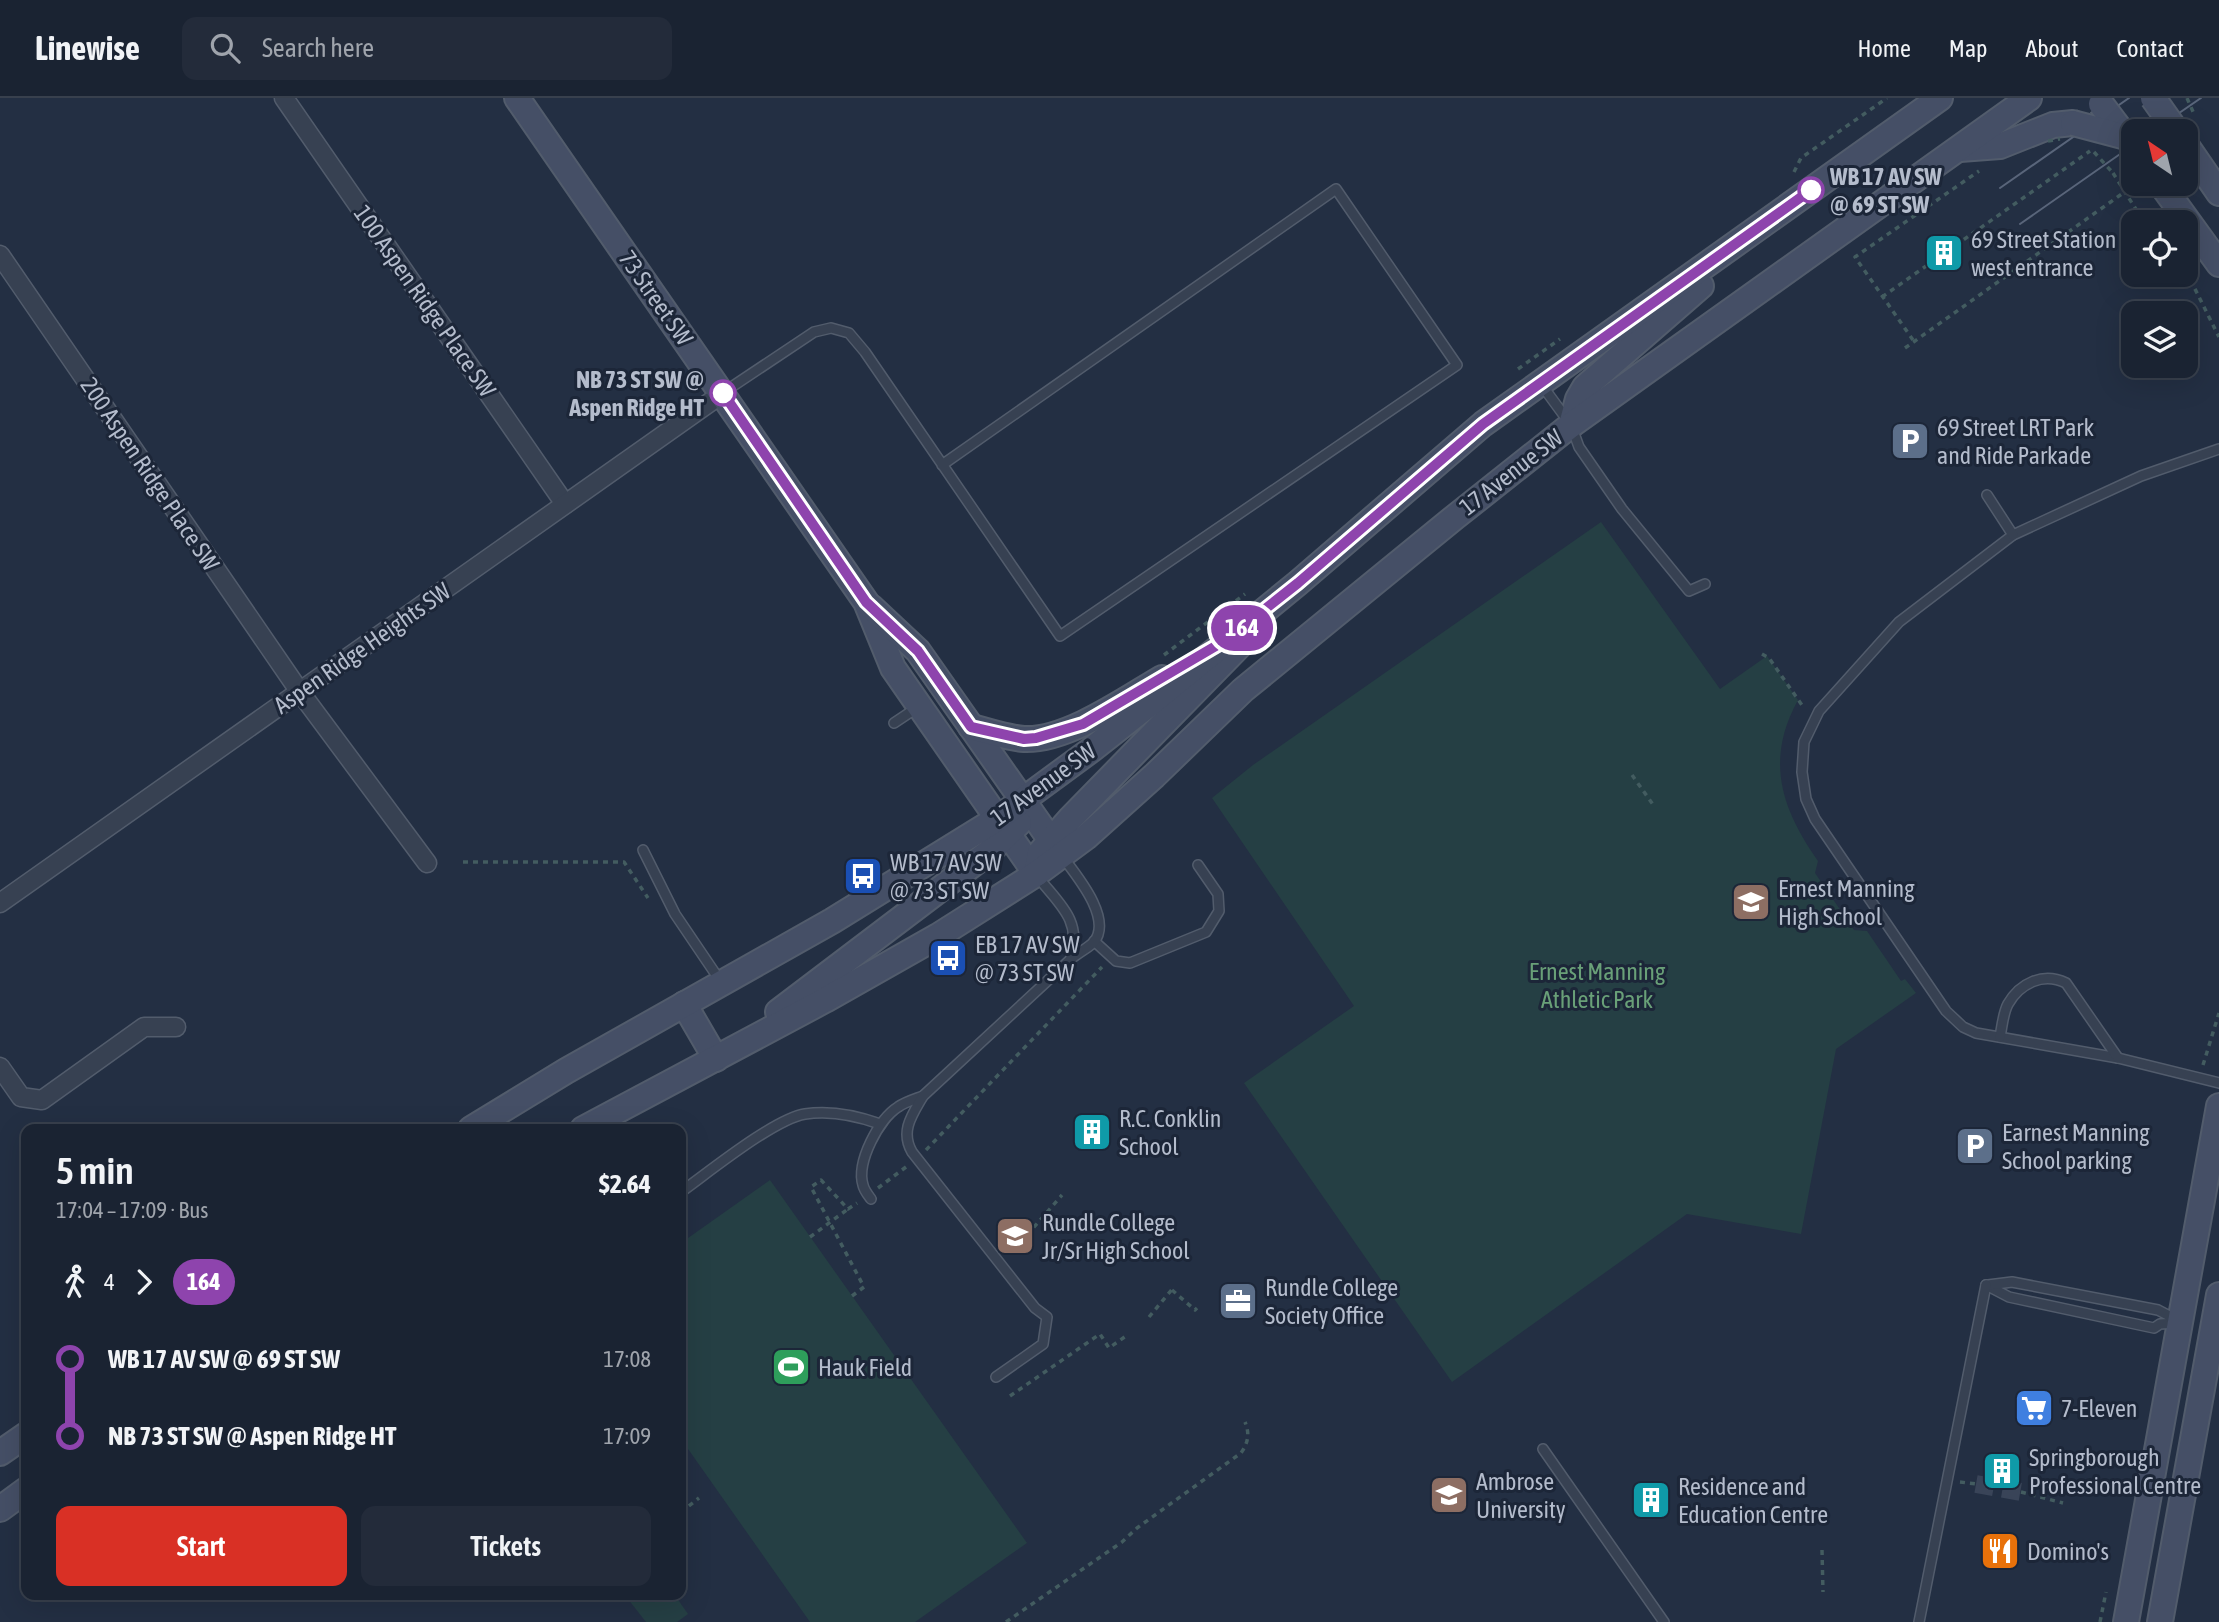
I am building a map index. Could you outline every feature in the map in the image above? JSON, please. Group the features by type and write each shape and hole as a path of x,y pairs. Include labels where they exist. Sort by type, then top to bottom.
{"main road":[{"name":"73 Street SW","path":"517,98 866,602 893,668 1036,874"},
{"name":"17 Avenue SW","path":"1021,801 1091,750 1298,583 1483,424 1940,98"},
{"name":"17 Avenue SW","path":"592,1124 825,1000 938,936 1036,874 1056,848 1154,776 1243,690 1571,425 2029,98"},
{"path":"2153,98 2172,119"},
{"path":"2172,98 2179,119"},
{"path":"2099,101 2121,131"},
{"path":"1959,149 2000,146 2053,125 2073,123 2121,139"},
{"path":"2198,157 2219,193"},
{"path":"1571,425 1578,399 1585,387 1600,372 1843,167"},
{"path":"2170,196 2219,264"},
{"path":"1056,848 1298,583"},
{"name":"73 Street SW","path":"866,602 918,651 1056,848"},
{"path":"971,727 1024,739 1083,724 1226,640"},
{"path":"684,1004 716,1059 989,852 1003,827 1021,822 1021,801"},
{"name":"17 Avenue SW","path":"479,1124 684,1004 1003,827"},
{"path":"2126,1622 2219,1106"},
{"path":"2160,1622 2216,1328 2219,1295"},
{"path":"0,1453 21,1438"},
{"path":"0,1509 21,1494"}],"street":[{"name":"100 Aspen Ridge Place SW","path":"284,98 565,505"},
{"name":"200 Aspen Ridge Place SW","path":"0,256 300,692 427,863"},
{"name":"Aspen Ridge Heights SW","path":"0,903 723,393"},
{"path":"0,1067 21,1097 42,1100 144,1027 176,1027"},
{"path":"2180,1322 2216,1328"}],"lane":[{"path":"723,393 814,332 831,328 849,333 865,352 942,465 1060,636 1457,365 1336,189 942,465"},
{"path":"1540,383 1571,425 1579,447 1622,509 1689,591 1705,584"},
{"path":"2219,449 2141,476 2012,535 1899,622 1819,711 1804,742 1802,772 1806,799 1815,819 1946,1011 1963,1027 1976,1034 2118,1058 2219,1083"},
{"path":"1987,495 2012,535"},
{"path":"894,723 919,706"},
{"path":"996,1377 1043,1344 1047,1317 1035,1308 909,1148 906,1133 909,1121 923,1096 1071,959 1094,941 1099,930 1097,912 1086,888 1056,848"},
{"path":"643,850 675,914 722,983"},
{"path":"1094,941 1116,961 1130,963 1206,932 1219,911 1218,894 1198,866"},
{"path":"1036,874 1071,922 1076,942 1071,959"},
{"path":"2000,1037 2007,1005 2023,986 2040,979 2055,978 2066,983 2118,1058"},
{"path":"871,1199 864,1188 862,1173 880,1124 897,1107 923,1096"},
{"path":"686,1188 780,1122 802,1114 825,1112 855,1115 880,1124"},
{"path":"1986,1285 2012,1282 2158,1310 2180,1322"},
{"path":"1986,1285 2009,1297 2154,1328 2160,1324 2180,1322"},
{"path":"1919,1622 1986,1285"},
{"path":"1543,1449 1664,1622"}],"path":[{"path":"2184,119 2188,98"},
{"path":"2037,144 2048,141"},
{"path":"1882,297 2098,146"},
{"path":"1913,340 1854,257 1989,165"},
{"path":"2113,173 2121,184"},
{"path":"1905,348 2121,194"},
{"path":"2194,287 2219,337"},
{"path":"1762,654 1768,656 1798,700"},
{"path":"1632,775 1654,806"},
{"path":"463,862 624,862 654,905"},
{"path":"929,1146 1102,967"},
{"path":"2204,1062 2219,1013"},
{"path":"877,1188 907,1166"},
{"path":"848,1209 821,1180 811,1187 864,1287 852,1296"},
{"path":"1014,1250 1062,1195"},
{"path":"810,1237 859,1202"},
{"path":"1149,1317 1173,1289 1195,1310 1197,1308"},
{"path":"1010,1396 1100,1334 1110,1348 1126,1336"},
{"path":"1006,1622 1122,1542 1137,1528 1241,1453 1247,1445 1248,1429 1245,1422"},
{"path":"2021,1492 2063,1503"},
{"path":"686,1508 699,1498"},
{"path":"1822,1550 1823,1592"}],"green space":[{"name":"Ernest Manning Athletic Park","path":"1601,522 1720,689 1767,656 1798,700 1782,743 1780,763 1787,803 1818,861 1815,873 1854,930 1867,931 1901,981 1905,979 1916,993 1836,1049 1801,1234 1687,1214 1452,1382 1244,1083 1354,1006 1212,798 1253,765"},
{"name":"Hauk Field","path":"770,1180 1027,1543 915,1622 810,1622 686,1446 686,1239"},
{"path":"629,1600 678,1600 688,1614 677,1622 646,1622"}],"tunnel":[{"path":"1976,1484 2021,1492"}],"tram line":[{"path":"2000,188 2129,98"},
{"path":"2170,119 2201,98"},
{"path":"2020,224 2121,153"}],"bus line":[{"name":"164","path":"723,393 866,602 918,651 971,727 1011,737 1036,738 1083,724 1226,640 1298,583 1483,424 1811,190"}],"place":[{"name":"WB 17 AV SW @ 69 ST SW","path":"1811,190"},
{"name":"69 Street Station west entrance","path":"1944,253"},
{"name":"NB 73 ST SW @ Aspen Ridge HT","path":"723,393"},
{"name":"69 Street LRT Park and Ride Parkade","path":"1910,441"},
{"name":"WB 17 AV SW @ 73 ST SW","path":"863,876"},
{"name":"Ernest Manning High School","path":"1751,902"},
{"name":"EB 17 AV SW @ 73 ST SW","path":"948,958"},
{"name":"R.C. Conklin School","path":"1092,1132"},
{"name":"Earnest Manning School parking","path":"1975,1146"},
{"name":"Rundle College Jr/Sr High School","path":"1015,1236"},
{"name":"Rundle College Society Office","path":"1238,1301"},
{"name":"Hauk Field","path":"791,1367"},
{"name":"7-Eleven","path":"2034,1408"},
{"name":"Springborough Professional Centre","path":"2002,1471"},
{"name":"Ambrose University","path":"1449,1495"},
{"name":"Residence and Education Centre","path":"1651,1500"},
{"name":"Domino's","path":"2000,1551"}]}
